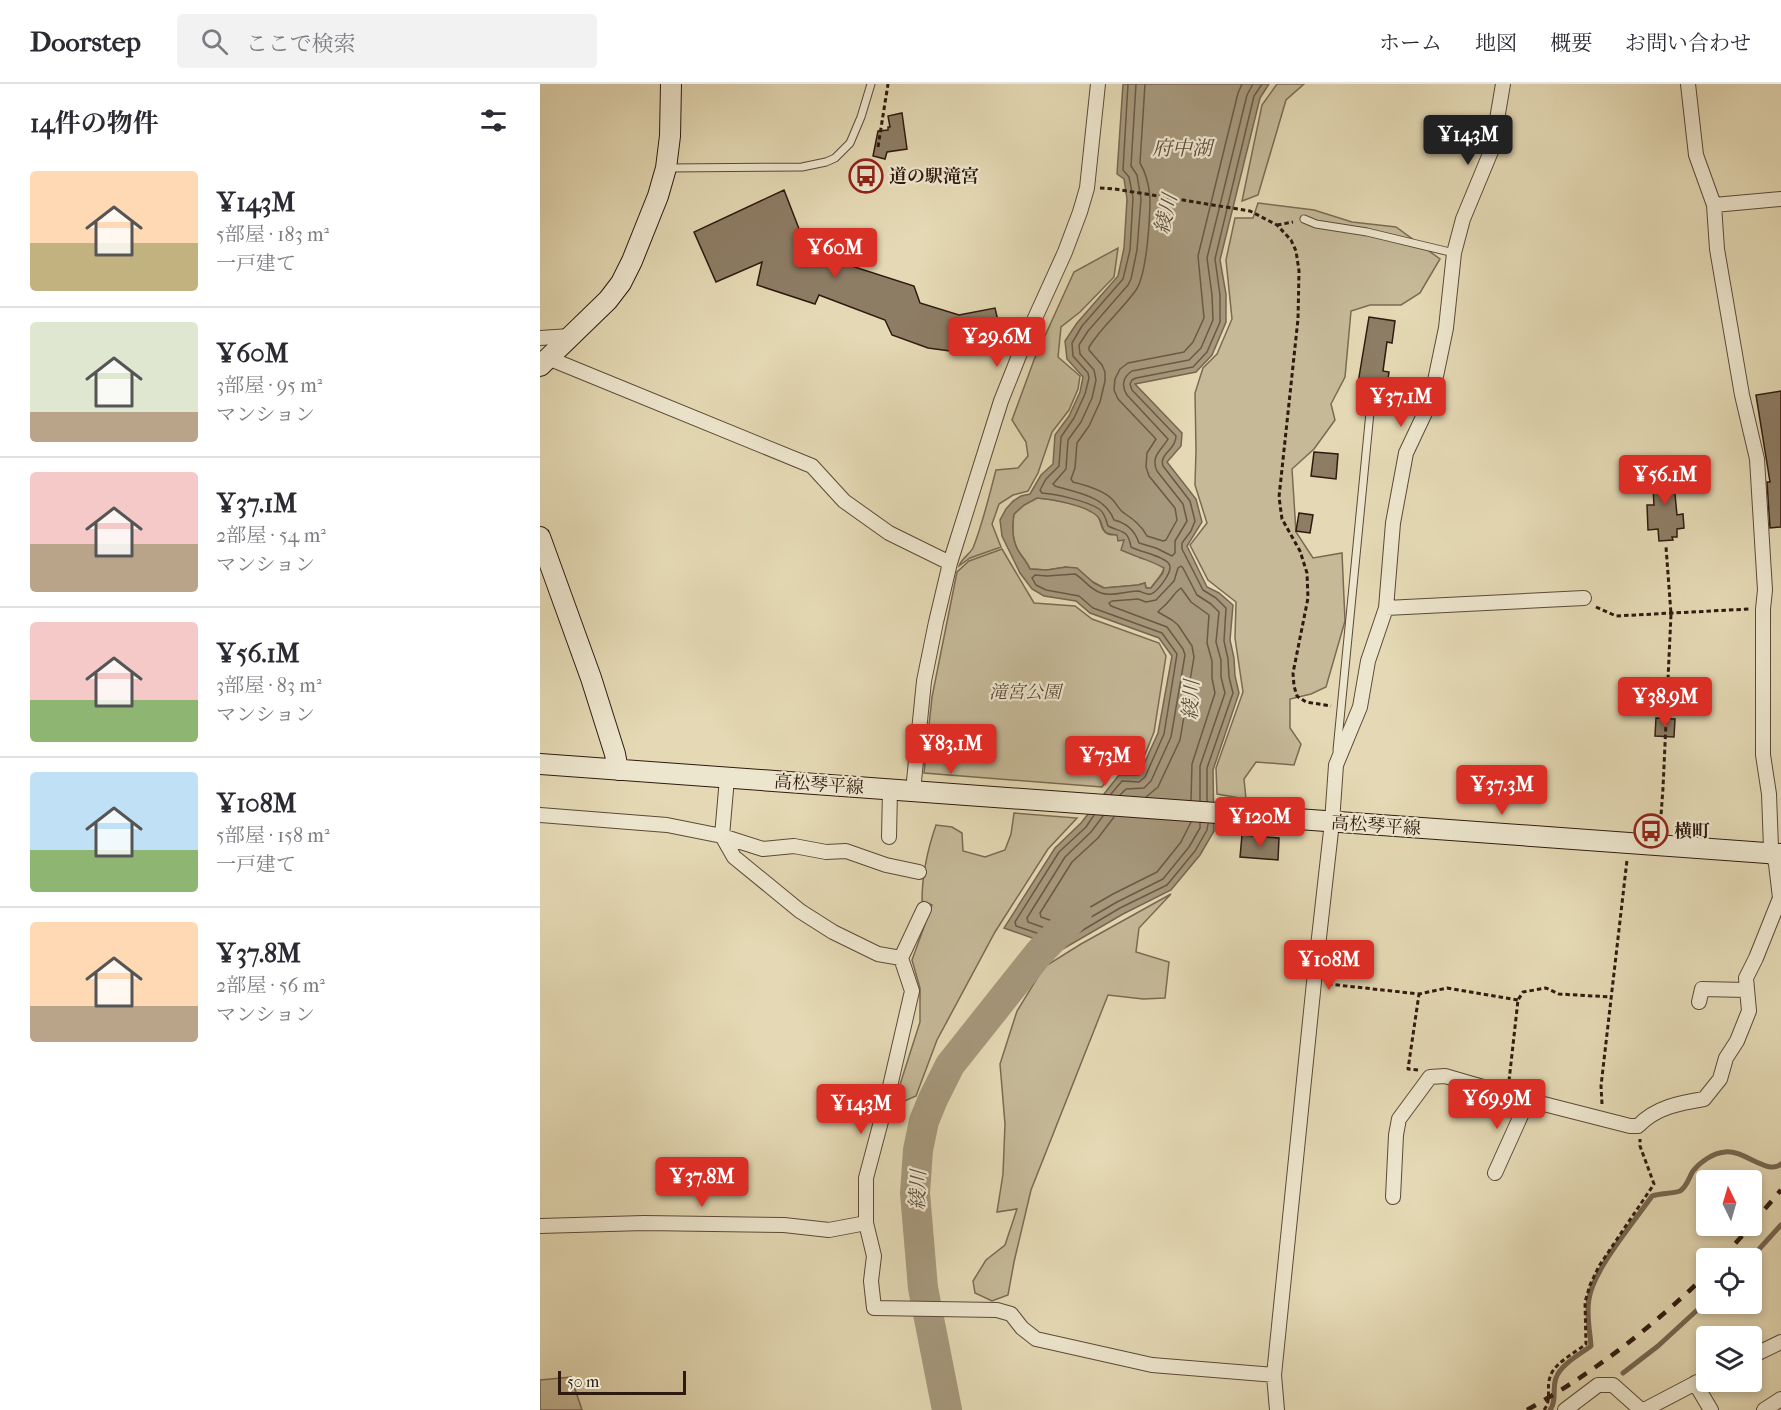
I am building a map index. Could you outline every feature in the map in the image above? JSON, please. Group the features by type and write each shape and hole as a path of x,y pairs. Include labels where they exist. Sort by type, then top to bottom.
{"main road":[{"path":"544,362 608,300 621,282 645,231 666,168 670,136 671,84"},
{"path":"542,546 594,689 618,770"},
{"name":"高松琴平線","path":"540,764 1777,854"}],"street":[{"path":"913,791 924,681 950,563 1001,401 1080,212 1087,188 1098,84"},
{"path":"1277,1410 1274,1375 1336,765 1360,707 1368,661 1386,608 1393,523 1406,453 1431,400 1446,328 1454,253 1463,219 1492,149 1503,84"},
{"path":"1393,1197 1399,1119 1430,1077 1445,1076 1630,1126 1638,1126 1645,1118 1672,1104 1704,1099 1720,1079 1726,1058 1737,1041 1749,1011 1746,978 1780,898 1777,854 1771,848 1769,794 1763,755 1765,590 1756,459 1742,395 1717,249 1714,205 1696,155 1688,84"},
{"path":"1714,205 1781,199"},
{"path":"540,338 570,336"},
{"path":"544,362 812,466 844,501 889,533 950,563"},
{"path":"1386,608 1584,598"},
{"path":"727,778 722,836 734,857 800,911 833,932 878,954 902,958"},
{"path":"890,790 890,837"},
{"path":"540,815 667,825 722,836 763,849 794,846 825,852 846,851 886,865 919,872"},
{"path":"924,909 902,958 912,991 866,1178 866,1223 874,1256 871,1281 874,1308 996,1310 1011,1314 1022,1328 1036,1339 1152,1365 1274,1375"},
{"path":"1699,1002 1702,989 1746,990"},
{"path":"1495,1173 1528,1100"},
{"path":"540,1226 691,1223 784,1225 829,1230 866,1223"},
{"path":"1762,1351 1781,1342"},
{"path":"1565,1410 1598,1385 1613,1385 1643,1410 1696,1383"},
{"path":"1705,1392 1711,1410"},
{"path":"1764,1410 1781,1400"}],"lane":[{"path":"666,168 802,167 826,162 835,158 850,143 871,84"},
{"path":"1304,219 1316,224 1367,232 1454,253"},
{"path":"1336,765 1371,402"}],"path":[{"path":"878,147 888,84"},
{"path":"1115,189 1250,211 1277,225 1291,240 1296,251 1299,271 1298,319 1279,497 1282,519 1300,551 1306,573 1308,598 1293,673 1294,686 1297,696 1306,702 1341,708"},
{"path":"1277,225 1284,224"},
{"path":"1659,846 1671,614 1666,547"},
{"path":"1606,612 1616,616 1753,609"},
{"path":"1602,1120 1601,1086 1629,844"},
{"path":"1314,982 1419,994 1447,988 1518,1000"},
{"path":"1507,1094 1518,1000 1523,992 1546,988 1559,993 1611,997"},
{"path":"1419,994 1408,1069 1436,1076"},
{"path":"1544,1410 1549,1404 1550,1377 1557,1366 1586,1344 1585,1302 1599,1266 1654,1184 1641,1146 1638,1126"}],"green space":[{"path":"1277,84 1304,84 1286,100 1258,195 1242,201 1262,105"},
{"path":"1258,203 1314,210 1352,222 1396,227 1440,259 1420,293 1401,305 1370,305 1351,311 1345,377 1331,404 1335,420 1314,449 1292,469 1296,532 1313,558 1342,553 1345,621 1326,687 1311,694 1290,699 1290,728 1301,744 1294,765 1256,762 1244,779 1246,799 1217,794 1216,768 1243,692 1235,638 1236,602 1208,580 1190,545 1207,523 1195,485 1195,393 1203,368 1217,354 1232,319 1226,260 1235,218 1253,218"},
{"path":"1118,248 1114,277 1080,312 1061,327 1058,357 1080,376 1078,389 1069,410 1052,432 1038,473 1028,491 1013,495 999,504 992,524 1001,547 970,558 959,566 973,548 996,470 1018,468 1028,456 1026,442 1012,420 1034,360 1074,272"},
{"path":"1037,498 1076,505 1096,514 1105,532 1124,539 1140,558 1151,560 1164,567 1161,575 1151,588 1146,588 1145,583 1104,588 1066,567 1047,570 1030,569 1015,543 1013,519 1014,514 1024,505"},
{"name":"滝宮公園","path":"1002,549 1034,603 1075,606 1092,619 1159,643 1166,656 1154,732 1138,772 1114,770 1102,787 924,773 932,697 957,572 969,561"},
{"path":"1014,813 1077,818 1048,849 995,932 937,1040 916,1096 898,1104 897,1094 920,1022 920,988 912,960 932,905 922,901 922,891 930,844 936,825 952,827 962,833 963,851 985,857 1005,850 1011,834"},
{"path":"1171,894 1139,928 1136,952 1169,962 1165,998 1143,999 1108,995 1031,1190 1008,1295 992,1301 975,1293 973,1281 986,1260 1005,1245 1017,1209 997,1212 1003,1174 1005,1124 1000,1064 1017,1011 1044,967"},
{"path":"571,1377 582,1410 540,1410 540,1380"}],"water":[{"name":"府中湖","path":"1123,84 1269,84 1260,98 1220,260 1226,294 1226,322 1212,355 1196,372 1135,384 1182,433 1181,446 1167,462 1196,499 1202,522 1187,546 1207,587 1219,593 1233,605 1230,640 1239,693 1213,770 1214,831 1200,855 1171,890 1123,914 1063,949 1004,928 1055,848 1081,823 1119,775 1139,775 1158,733 1172,656 1159,638 1090,613 1076,601 1044,596 1032,589 1020,573 1002,536 1000,520 1013,501 1030,494 1041,475 1053,464 1055,435 1069,416 1080,392 1083,377 1067,359 1065,341 1077,323 1118,276 1124,248 1127,199 1124,179 1117,174","holes":["1037,498 1068,503 1091,511 1099,518 1106,533 1117,535 1118,541 1124,540 1121,550 1164,568 1163,573 1151,588 1146,588 1145,583 1104,588 1094,583 1077,568 1030,569 1015,543 1014,514"]}],"building":[{"path":"902,113 907,149 887,152 885,159 873,156 878,131 888,130 890,127 888,116"},
{"path":"784,190 808,252 914,286 920,303 959,315 995,308 1004,346 965,353 928,348 892,335 885,320 819,295 815,304 757,285 762,262 716,282 694,232"},
{"path":"1369,317 1395,321 1392,343 1387,342 1383,371 1389,372 1386,392 1357,389"},
{"path":"1781,391 1781,527 1770,528 1767,482 1770,482 1756,395"},
{"path":"1314,452 1338,454 1336,479 1311,476"},
{"path":"1677,469 1679,484 1674,484 1677,515 1683,514 1684,528 1677,529 1677,537 1672,537 1673,540 1659,541 1658,529 1648,530 1647,505 1654,505 1652,471"},
{"path":"1299,513 1313,515 1310,533 1296,531"},
{"path":"1656,718 1675,719 1674,737 1655,736"},
{"path":"1242,835 1279,838 1278,860 1240,857"}],"waterway":[{"name":"綾川","path":"947,1410 923,1288 915,1193 918,1150 924,1121 950,1065 1039,953 1077,914"},
{"path":"1550,1410 1558,1373 1571,1360 1591,1346 1588,1305 1598,1274 1615,1246 1652,1196 1680,1191 1699,1164 1720,1153 1740,1154 1769,1167 1781,1164"},
{"path":"1760,1248 1781,1225"},
{"path":"1623,1373 1658,1346 1696,1311"}],"railway":[{"path":"1762,1212 1781,1190"},
{"path":"1731,1248 1742,1236"},
{"path":"1527,1410 1622,1348 1696,1284"}],"place":[{"name":"道の駅滝宮","path":"866,176"},
{"name":"横町","path":"1651,831"}]}
